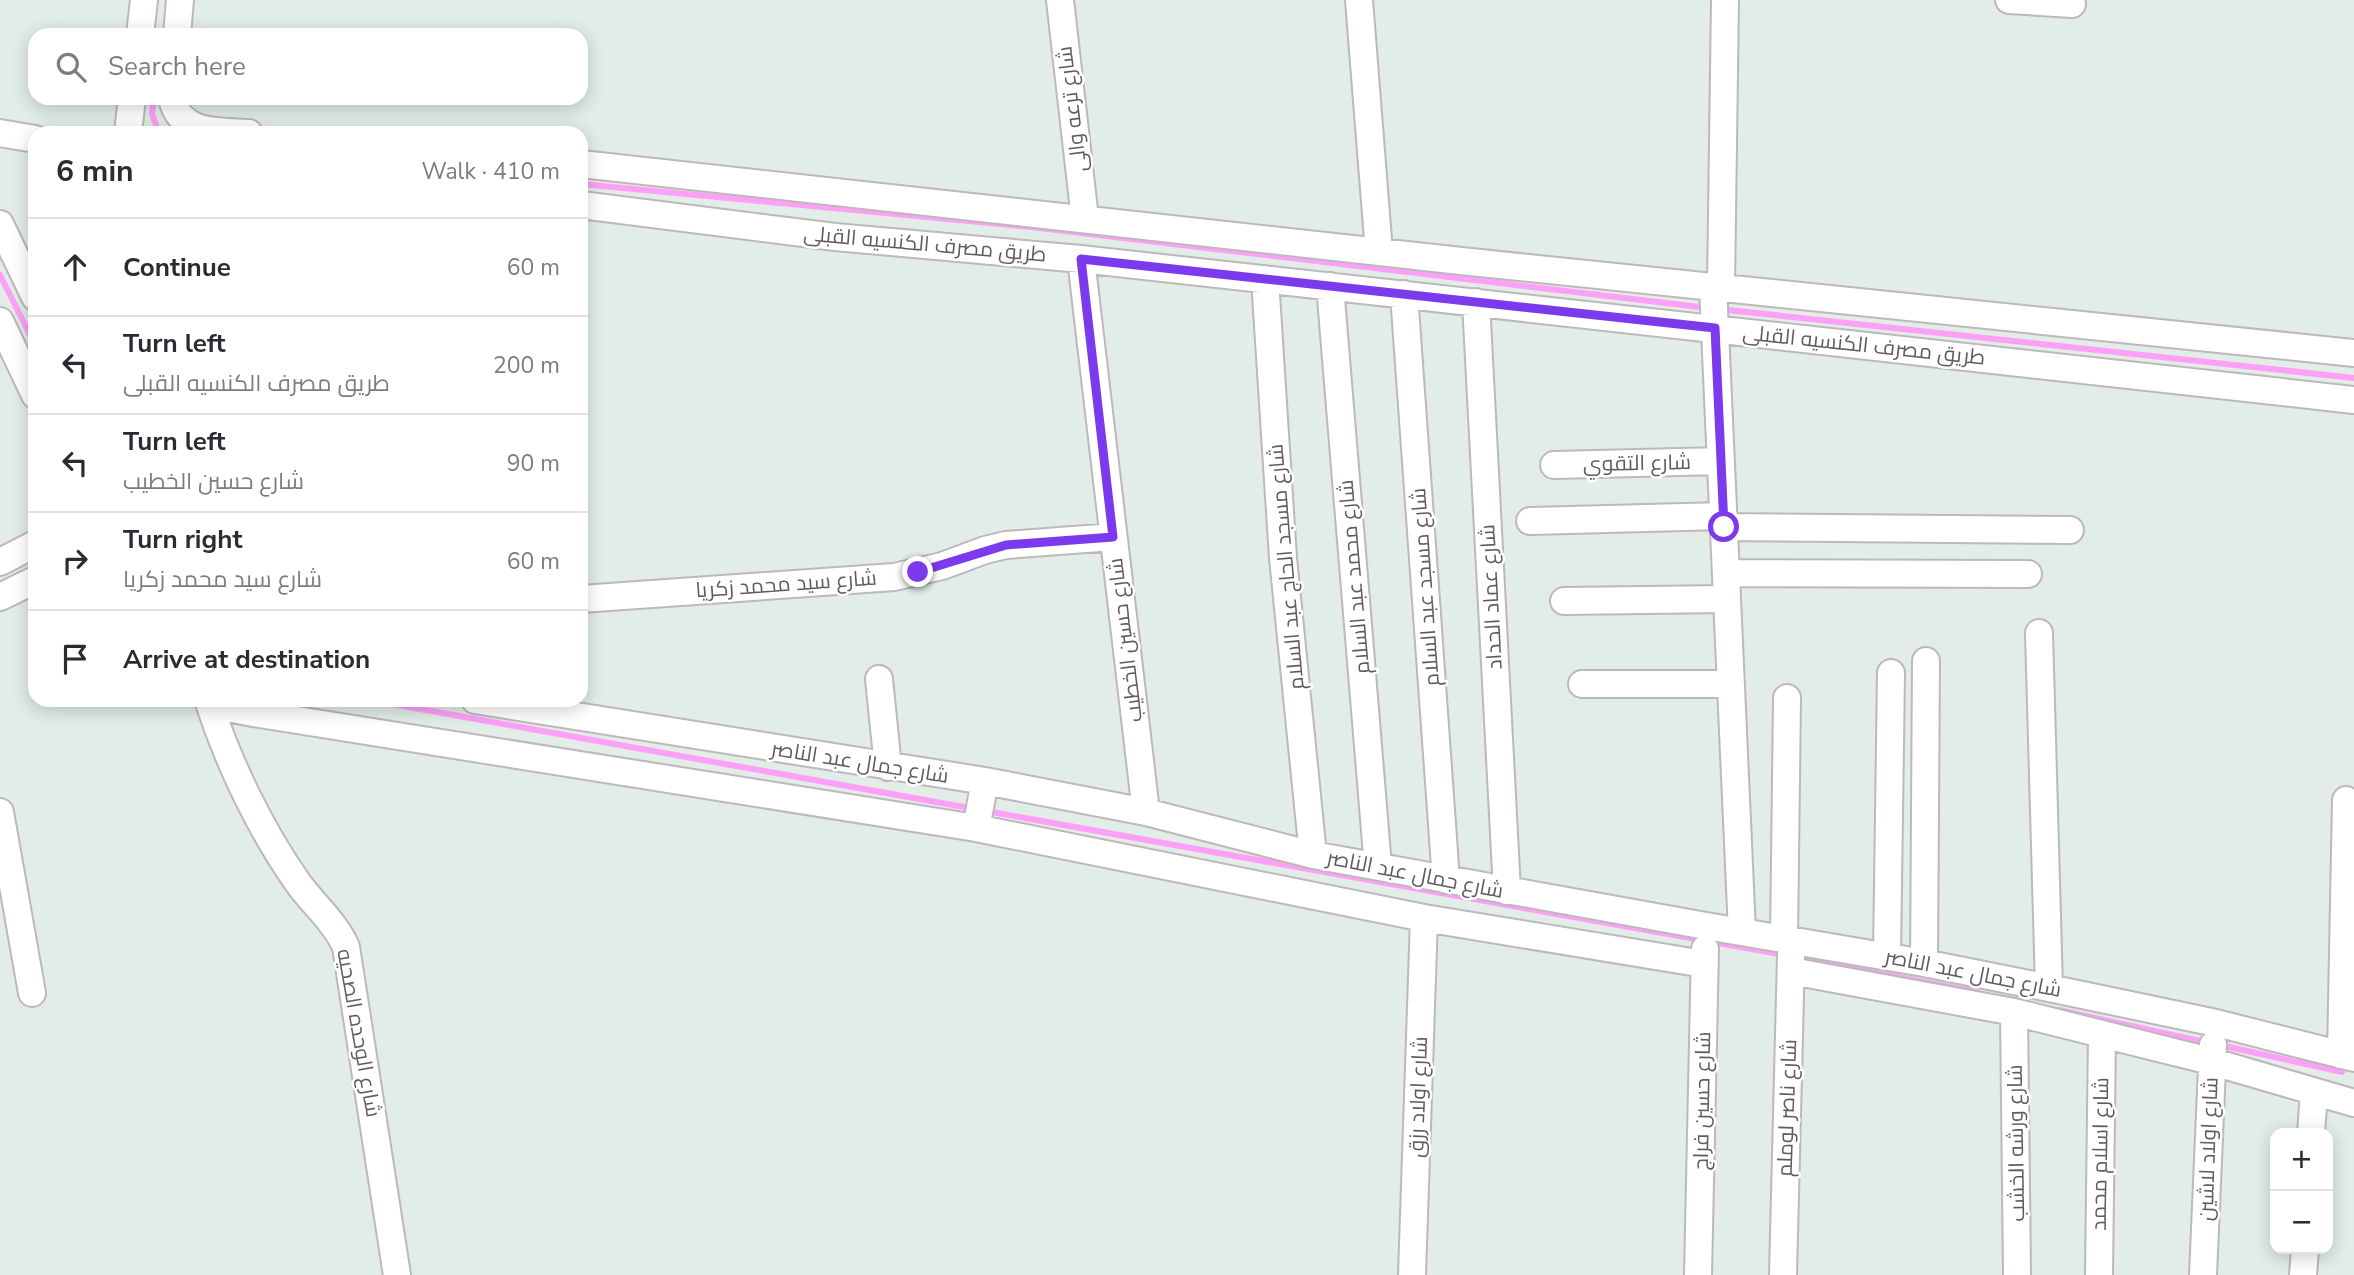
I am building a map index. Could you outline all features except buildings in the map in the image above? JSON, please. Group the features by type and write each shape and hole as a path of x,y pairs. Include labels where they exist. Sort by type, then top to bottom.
{"street":[{"path":"141,28 144,0"},
{"path":"178,28 180,0"},
{"name":"شارع ترعه والى","path":"1060,0 1085,219"},
{"path":"1359,0 1379,251"},
{"path":"1725,0 1715,328 1742,932"},
{"path":"2010,0 2072,4"},
{"path":"129,126 131,105"},
{"path":"173,105 180,116 193,126"},
{"path":"0,133 28,138"},
{"name":"طريق مصرف الكنسيه القبلى","path":"588,165 1461,261 2354,353"},
{"name":"طريق مصرف الكنسيه القبلى","path":"588,206 835,237 1081,259 2354,400"},
{"path":"0,224 28,282"},
{"name":"شارع حسين الخطيب","path":"1081,259 1146,812"},
{"name":"شارع عماد الحداد","path":"1461,261 1469,301 1507,891"},
{"name":"شارع مسجد الحاج عبد السلام","path":"1265,279 1283,558 1313,855"},
{"name":"شارع محمد عبد السلام","path":"1330,286 1378,867"},
{"name":"شارع مسجد عبد السلام","path":"1404,294 1446,880"},
{"path":"0,321 28,380"},
{"name":"شارع التقوي","path":"1554,465 1721,461"},
{"path":"1530,521 1724,522 2070,530"},
{"name":"شارع سيد محمد زكريا","path":"588,599 894,577 942,566 1006,545 1113,537"},
{"path":"0,562 28,548"},
{"path":"1726,573 2028,574"},
{"path":"0,597 28,583"},
{"path":"1564,601 1727,599"},
{"path":"2039,633 2049,988"},
{"path":"1924,963 1926,661"},
{"path":"1887,956 1891,673"},
{"path":"879,679 888,766"},
{"path":"1582,684 1731,684"},
{"name":"شارع ناصر لوملم","path":"1783,1275 1790,952 1787,698"},
{"name":"شارع الوحده الصحيه","path":"212,707 219,734 265,827 298,883 339,933 346,947 397,1275"},
{"name":"شارع جمال عبد الناصر","path":"227,707 266,716 977,824 1424,918 1705,942 1742,932 1790,952 2102,1034 2213,1040 2347,1056"},
{"name":"شارع جمال عبد الناصر","path":"521,707 888,766 984,786 1146,812 1313,855 1507,891 1705,942"},
{"path":"977,824 984,786"},
{"path":"2346,800 2347,1056"},
{"path":"0,813 32,993"},
{"name":"شارع اولاد رزق","path":"1412,1275 1424,918"},
{"name":"شارع حسين فراج","path":"1698,1275 1705,942"},
{"name":"شارع جمال عبد الناصر","path":"1790,952 1887,956 2049,988 2213,1040 2314,1092 2354,1103"},
{"name":"شارع ورشه الخشب","path":"2014,1012 2017,1275"},
{"name":"شارع اسلام محمد","path":"2099,1275 2102,1034"},
{"name":"شارع اولاد لاشين","path":"2203,1275 2213,1040"},
{"path":"2311,1128 2314,1092"},
{"path":"2303,1275 2305,1254"}],"waterway":[{"path":"153,105 152,114 156,126"},
{"path":"588,185 1031,227 1708,308"},
{"path":"0,275 28,331"},
{"path":"1719,309 2354,378"},
{"path":"409,707 975,809"},
{"path":"986,811 1784,955"},
{"path":"1798,958 1977,992"},
{"path":"2059,1010 2209,1043"},
{"path":"2220,1045 2342,1072"}],"route":[{"path":"918,572 1006,545 1113,537 1081,259 1715,328 1724,527"}]}
